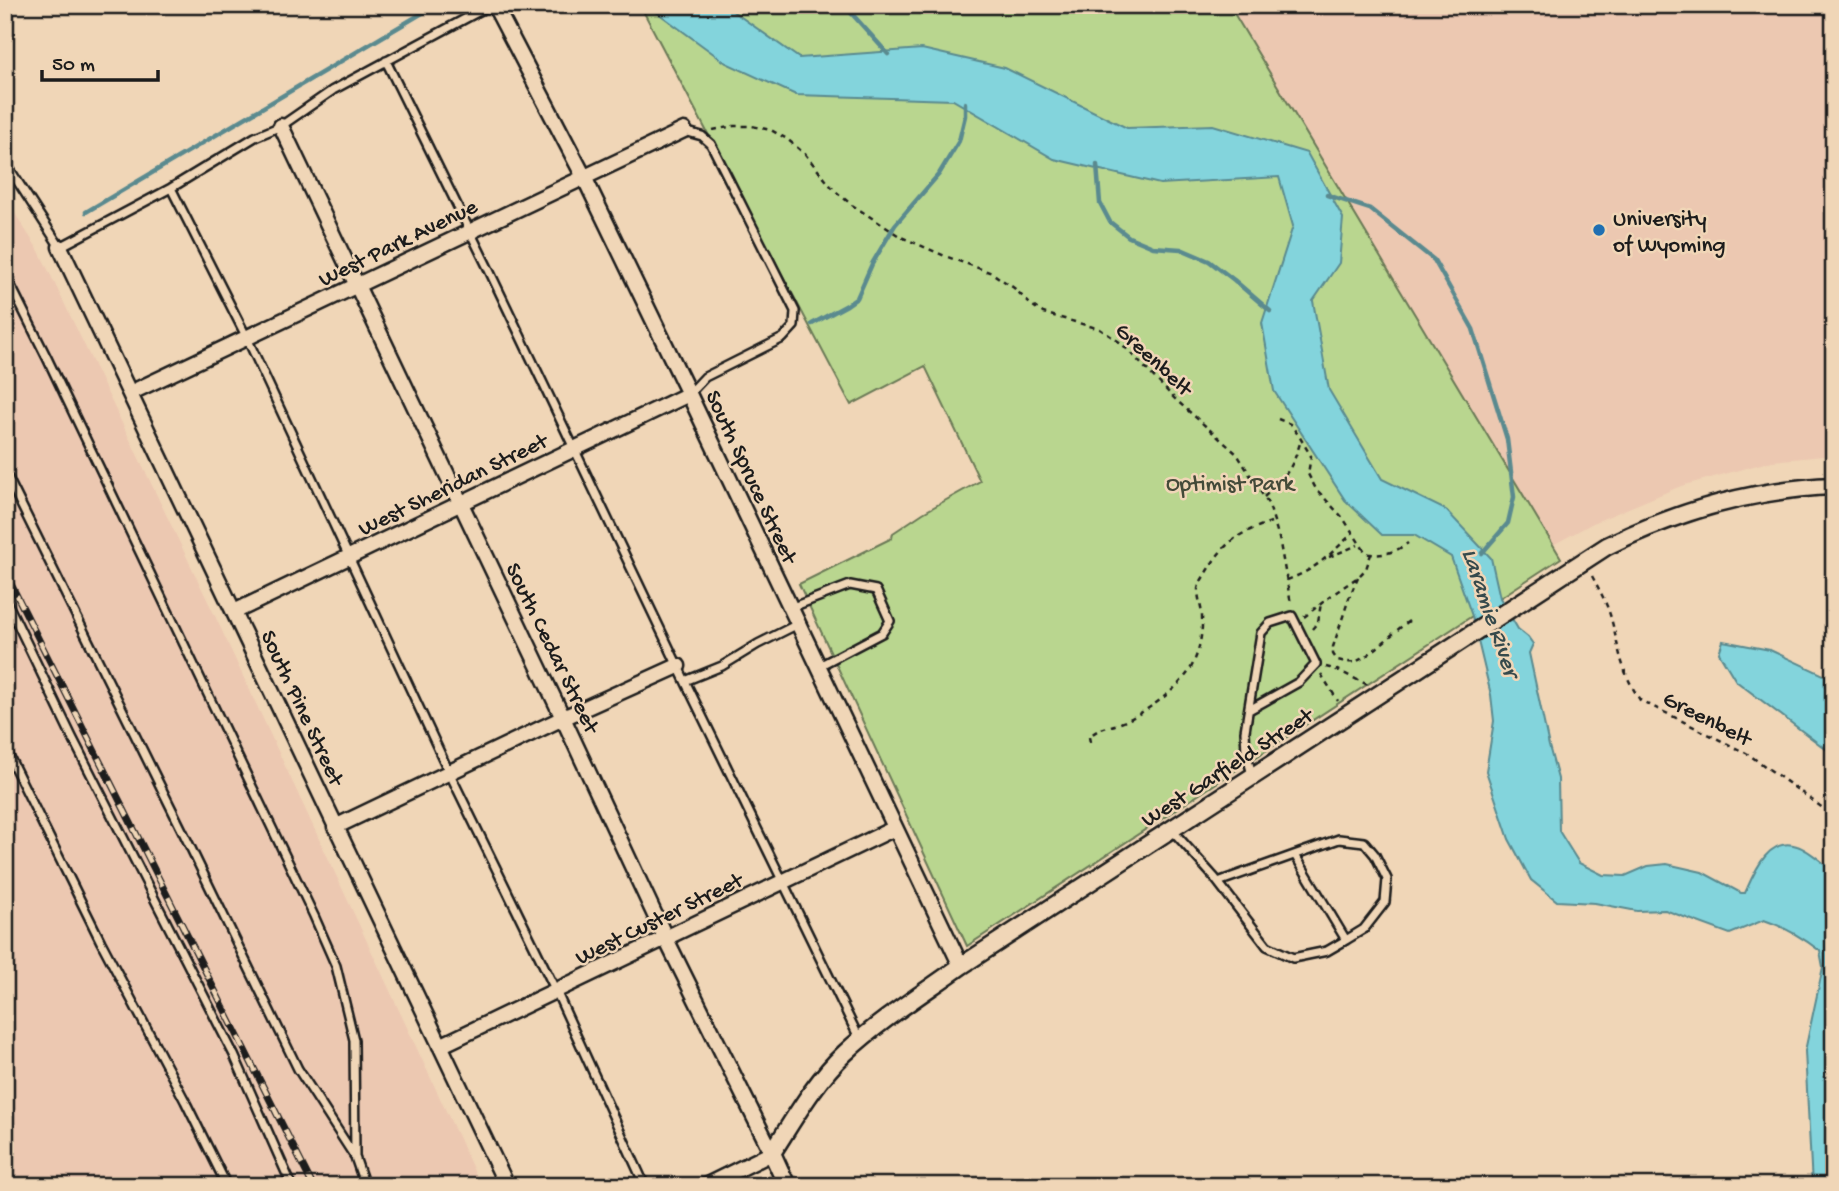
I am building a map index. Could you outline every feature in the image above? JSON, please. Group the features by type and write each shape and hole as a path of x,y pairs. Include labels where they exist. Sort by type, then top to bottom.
{"street":[{"name":"South Spruce Street","path":"496,8 584,177 961,967"},
{"name":"South Cedar Street","path":"281,127 666,939 787,1186"},
{"name":"West Park Avenue","path":"130,393 684,130"},
{"name":"South Pine Street","path":"60,247 507,1186"},
{"name":"West Sheridan Street","path":"234,612 689,394"},
{"name":"West Garfield Street","path":"705,1186 772,1153 822,1080 844,1054 961,967 1607,546 1653,525 1731,500 1834,486"},
{"path":"335,827 678,666"},
{"name":"West Custer Street","path":"440,1046 895,828"}],"lane":[{"path":"5,162 60,247 171,188 255,137 281,127 333,90 487,7 496,8"},
{"path":"386,61 860,1040"},
{"path":"684,130 702,136 711,144 795,310 794,326 783,338 705,377 689,394"},
{"path":"171,188 247,338 449,772 556,991 645,1186"},
{"path":"5,274 314,916 335,966 354,1040 355,1157"},
{"path":"5,472 298,1069 355,1157 365,1186"},
{"path":"790,608 850,585 876,590 884,605 890,621 882,633 818,667"},
{"path":"5,598 102,797 234,1055 292,1186"},
{"path":"1249,710 1299,682 1316,664 1294,619 1270,623 1261,633 1245,731 1246,752 1252,776"},
{"path":"685,681 722,666 798,624"},
{"path":"5,748 226,1186"},
{"path":"1171,829 1218,882 1267,946 1293,958 1327,951 1364,929 1385,902 1387,879 1375,855 1364,842 1339,839 1218,882"},
{"path":"1296,855 1346,940"}],"path":[{"name":"Greenbelt","path":"887,226 901,237 992,272 1044,313 1100,329 1121,343 1175,399 1237,454 1269,505 1279,538 1294,619"},
{"path":"1278,419 1290,424 1301,440 1311,456 1308,474 1316,489 1343,518 1366,553 1388,554 1408,543"},
{"path":"1264,497 1288,475 1301,440"},
{"path":"1090,742 1089,737 1098,730 1122,723 1150,706 1188,673 1199,646 1202,617 1198,588 1205,575 1231,540 1248,530 1274,521"},
{"path":"1287,580 1306,573 1352,533"},
{"path":"1326,558 1360,545"},
{"path":"1294,619 1308,615 1358,577 1366,569 1371,554"},
{"name":"Greenbelt","path":"1590,573 1605,602 1620,662 1640,700 1748,754 1834,816"},
{"path":"1337,670 1333,647 1358,577"},
{"path":"1304,639 1318,622 1321,603"},
{"path":"1337,660 1352,663 1362,659 1409,621"},
{"path":"1316,664 1337,670 1382,692"}],"shaded area":[{"name":"University of Wyoming","path":"1229,5 1834,5 1834,455 1772,461 1681,486 1593,523 1553,545"},
{"path":"5,198 39,251 216,618 481,1186 5,1186"}],"green space":[{"name":"Optimist Park","path":"640,5 1229,5 1561,558 967,946 799,584 892,538 893,533 923,513 980,481 925,366 851,405"}],"water":[{"name":"Laramie River","path":"647,5 724,5 799,58 922,49 1005,68 1127,128 1213,125 1307,153 1343,218 1339,263 1313,301 1329,390 1382,479 1446,510 1491,558 1500,598 1518,629 1533,644 1529,653 1558,779 1559,831 1579,863 1603,875 1625,876 1648,866 1667,864 1702,872 1745,893 1770,851 1787,844 1806,850 1834,871 1834,1186 1812,1186 1805,1051 1823,967 1820,951 1793,933 1764,920 1730,934 1665,910 1637,911 1595,903 1557,901 1531,880 1509,839 1486,771 1494,721 1491,695 1472,616 1451,557 1414,535 1382,535 1345,500 1274,391 1262,323 1293,226 1279,177 1160,184 1054,159 953,100 796,95 726,63"},
{"path":"1723,641 1770,650 1826,676 1825,686 1834,691 1834,753 1736,681 1719,653"}],"waterway":[{"path":"86,212 436,5"},
{"path":"844,5 888,54"},
{"path":"812,324 857,298 872,264 895,225 939,174 959,141 965,103"},
{"path":"1097,165 1100,203 1110,222 1129,237 1153,247 1181,249 1209,261 1270,311"},
{"name":"Laramie River","path":"1327,195 1370,209 1434,260 1473,329 1507,439 1514,497 1508,523 1482,553"}],"railway":[{"path":"5,572 313,1186"}],"place":[{"name":"University of Wyoming","path":"1599,230"}]}
